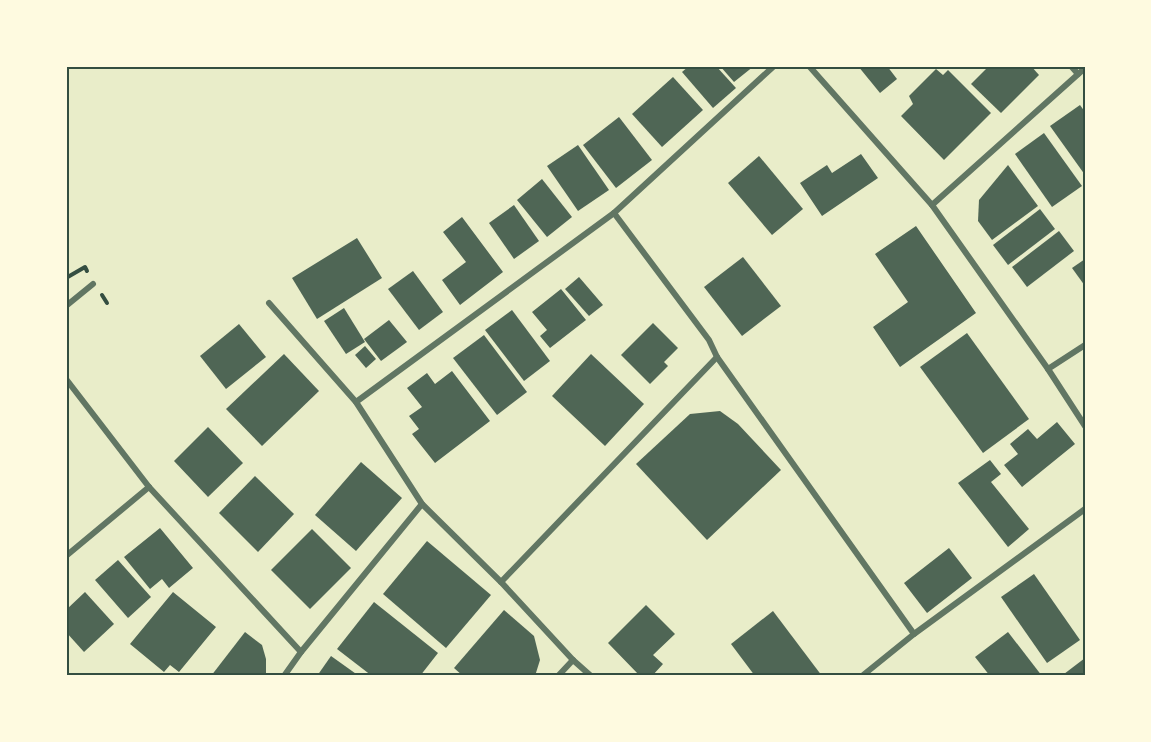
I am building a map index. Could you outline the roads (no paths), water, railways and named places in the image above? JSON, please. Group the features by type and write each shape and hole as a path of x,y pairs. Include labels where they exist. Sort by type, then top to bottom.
{"street":[{"path":"356,402 614,213 774,66"},
{"path":"809,66 932,205 1048,369 1085,426"},
{"path":"1071,66 1078,74"},
{"path":"932,205 1085,68"},
{"path":"614,213 709,340 717,357 914,634"},
{"path":"66,306 93,284"},
{"path":"269,303 356,402 422,504 591,676"},
{"path":"1048,369 1085,345"},
{"path":"501,582 717,357"},
{"path":"66,379 149,487 301,652"},
{"path":"66,556 149,487"},
{"path":"284,676 422,504"},
{"path":"862,676 914,634 1085,509"},
{"path":"558,676 573,660"}]}
